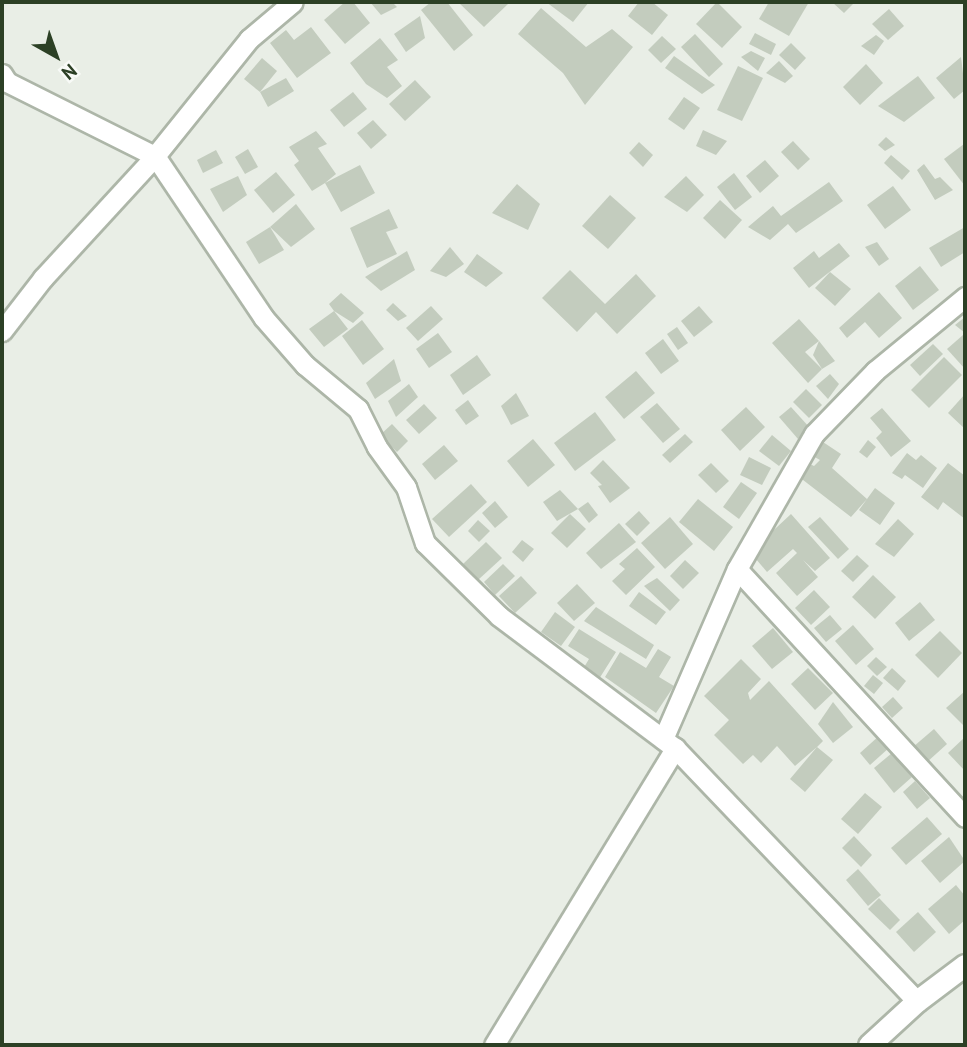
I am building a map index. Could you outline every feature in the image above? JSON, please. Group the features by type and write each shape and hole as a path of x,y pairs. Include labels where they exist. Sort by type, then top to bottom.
{"street":[{"path":"2,331 43,278 155,156 249,39 293,2"},
{"path":"2,74 7,82 155,156 263,317 305,365 358,409 377,447 406,488 425,543 499,616 669,744 917,1001"},
{"path":"494,1045 669,744 737,569 814,434 875,371 965,297"},
{"path":"737,569 965,817"},
{"path":"869,1045 917,1001 965,965"}],"building":[{"path":"345,2 353,2 370,23 345,44 324,20"},
{"path":"370,2 392,2 397,7 381,15"},
{"path":"431,2 447,2 473,35 454,51 421,10"},
{"path":"458,2 506,2 508,4 484,27"},
{"path":"546,2 589,2 573,22"},
{"path":"639,2 652,2 668,15 652,35 628,16"},
{"path":"717,2 742,27 722,48 696,24"},
{"path":"769,2 809,2 789,36 759,19"},
{"path":"832,2 855,2 844,13"},
{"path":"541,8 586,47 612,29 633,47 585,105 563,73 518,34"},
{"path":"889,9 904,26 888,40 872,24"},
{"path":"420,16 425,38 406,52 394,34"},
{"path":"311,27 331,53 297,78 270,43 286,30 294,40"},
{"path":"755,33 776,44 771,55 749,44"},
{"path":"695,34 723,64 709,77 681,47"},
{"path":"876,35 884,41 874,55 861,46"},
{"path":"662,36 676,49 661,63 648,50"},
{"path":"380,38 398,60 387,67 402,86 387,98 366,84 350,63"},
{"path":"791,43 806,58 795,70 779,55"},
{"path":"751,51 765,58 758,71 741,57"},
{"path":"674,56 715,85 702,94 665,68"},
{"path":"961,57 965,90 954,99 936,78"},
{"path":"262,58 277,71 260,92 244,79"},
{"path":"779,61 793,76 785,83 766,73"},
{"path":"866,64 883,83 860,105 843,87"},
{"path":"738,66 763,78 742,121 717,110"},
{"path":"918,76 935,98 904,122 878,106"},
{"path":"286,78 294,91 268,107 260,92"},
{"path":"415,80 431,97 405,121 389,104"},
{"path":"353,92 367,109 344,127 330,110"},
{"path":"684,97 700,108 684,130 668,119"},
{"path":"373,120 387,135 371,149 357,133"},
{"path":"703,130 727,141 716,155 696,146"},
{"path":"316,131 327,144 318,148 336,174 312,191 294,165 299,161 289,147"},
{"path":"886,137 895,145 885,151 878,145"},
{"path":"793,141 810,159 798,170 781,152"},
{"path":"639,142 653,155 643,167 629,153"},
{"path":"964,144 965,146 965,186 944,159"},
{"path":"248,149 258,167 245,174 235,157"},
{"path":"216,150 223,163 203,173 197,160"},
{"path":"891,155 910,171 902,180 884,163"},
{"path":"765,160 779,176 760,193 746,176"},
{"path":"924,164 935,179 940,177 953,190 935,200 917,170"},
{"path":"360,165 375,193 341,212 325,183"},
{"path":"276,172 295,195 273,213 254,190"},
{"path":"734,173 752,197 735,210 717,187"},
{"path":"238,176 247,195 223,212 210,189"},
{"path":"686,176 704,195 687,212 664,197"},
{"path":"829,182 843,201 796,233 788,224 770,240 748,227 773,206 781,216"},
{"path":"517,184 540,204 528,230 492,213"},
{"path":"893,186 911,210 885,229 867,205"},
{"path":"610,195 636,218 608,249 582,226"},
{"path":"720,200 742,220 725,239 703,218"},
{"path":"296,204 315,229 291,247 270,227"},
{"path":"389,209 398,228 386,232 397,254 367,268 350,228"},
{"path":"270,227 284,250 259,264 246,242"},
{"path":"965,227 965,252 941,267 929,248"},
{"path":"877,242 889,259 879,266 865,247"},
{"path":"839,243 850,256 809,288 793,268 814,251 819,258"},
{"path":"450,247 464,264 446,277 430,271"},
{"path":"407,251 415,270 381,291 365,277"},
{"path":"477,254 503,273 486,287 464,272"},
{"path":"920,266 939,290 913,310 895,286"},
{"path":"570,270 605,304 636,274 656,296 617,334 596,312 577,332 542,298"},
{"path":"830,272 851,289 835,306 815,288"},
{"path":"879,292 902,318 879,338 865,322 847,338 839,328"},
{"path":"341,293 364,313 353,323 334,311 329,304"},
{"path":"393,303 407,316 398,321 386,310"},
{"path":"431,306 443,319 418,341 406,328"},
{"path":"699,306 713,322 694,337 681,321"},
{"path":"334,311 348,329 324,347 309,329"},
{"path":"965,317 965,333 955,325"},
{"path":"799,319 819,341 805,352 822,369 808,383 772,343"},
{"path":"362,320 384,349 363,365 342,336"},
{"path":"677,327 688,343 678,350 667,334"},
{"path":"438,333 452,352 429,368 416,349"},
{"path":"963,335 965,338 965,369 947,349"},
{"path":"663,339 679,361 661,374 645,353"},
{"path":"819,341 835,361 822,369 813,355"},
{"path":"933,344 943,354 920,376 910,365"},
{"path":"477,355 491,375 463,395 450,375"},
{"path":"944,357 962,375 929,408 911,390"},
{"path":"394,359 401,381 375,399 366,383"},
{"path":"636,371 655,393 624,419 605,397"},
{"path":"830,374 839,384 828,399 816,386"},
{"path":"409,384 418,397 396,417 388,401"},
{"path":"806,389 822,405 809,418 793,402"},
{"path":"516,393 529,416 511,425 501,406"},
{"path":"965,394 965,429 948,413"},
{"path":"468,400 479,416 466,425 455,410"},
{"path":"657,403 680,429 663,443 640,417"},
{"path":"424,404 437,418 419,434 406,420"},
{"path":"746,407 765,427 740,451 721,430"},
{"path":"791,407 810,428 798,439 779,417"},
{"path":"882,408 911,441 891,457 876,438 882,432 870,418"},
{"path":"595,412 616,440 575,471 554,443"},
{"path":"392,424 408,441 397,452 380,435"},
{"path":"685,434 693,442 670,463 662,455"},
{"path":"772,435 791,451 779,466 759,451"},
{"path":"533,439 555,465 528,487 507,461"},
{"path":"820,440 841,454 832,468 867,499 851,517 794,473 802,460 814,466 820,460 811,455"},
{"path":"868,440 876,447 867,458 859,452"},
{"path":"444,445 458,461 435,480 422,464"},
{"path":"907,453 916,460 921,455 937,468 923,488 905,475 902,479 892,473"},
{"path":"749,457 771,468 762,485 740,475"},
{"path":"603,460 630,488 610,503 598,486 602,485 590,473"},
{"path":"711,463 729,481 716,493 698,475"},
{"path":"948,463 965,476 965,519 943,502 938,510 921,497"},
{"path":"741,482 757,493 739,519 723,507"},
{"path":"471,484 487,502 449,537 432,519"},
{"path":"875,488 895,503 880,525 859,510"},
{"path":"560,490 578,509 557,521 543,502"},
{"path":"698,499 733,527 714,551 679,522"},
{"path":"495,501 508,517 495,528 482,513"},
{"path":"588,502 598,515 589,523 578,509"},
{"path":"639,511 650,523 637,536 625,524"},
{"path":"570,514 586,529 567,548 551,533"},
{"path":"791,514 830,558 815,571 803,560 818,577 797,596 776,573 797,553 793,549 767,572 750,552"},
{"path":"670,517 693,544 665,569 641,543"},
{"path":"820,517 849,549 838,559 808,527"},
{"path":"898,519 914,534 894,557 875,544"},
{"path":"478,520 490,531 479,542 468,531"},
{"path":"619,523 636,542 601,569 586,553"},
{"path":"522,540 534,549 523,562 512,552"},
{"path":"486,542 502,558 478,580 463,564"},
{"path":"637,548 655,567 626,595 612,581 625,569 619,564"},
{"path":"857,555 869,566 853,582 841,571"},
{"path":"685,560 699,573 683,589 670,576"},
{"path":"503,564 515,576 495,595 484,582"},
{"path":"873,575 896,597 875,619 852,597"},
{"path":"521,576 537,593 515,613 499,596"},
{"path":"657,578 680,600 670,611 644,586"},
{"path":"577,584 595,603 574,621 557,603"},
{"path":"814,590 830,607 811,625 795,608"},
{"path":"639,592 666,612 656,625 629,606"},
{"path":"920,602 935,620 909,641 895,623"},
{"path":"596,607 654,645 646,659 584,621"},
{"path":"555,612 575,627 561,646 541,632"},
{"path":"830,615 842,629 826,642 814,628"},
{"path":"853,625 874,649 856,665 835,641"},
{"path":"773,628 793,652 772,669 752,646"},
{"path":"579,629 616,652 599,679 583,669 589,659 568,646"},
{"path":"940,631 962,653 938,678 915,655"},
{"path":"658,649 671,657 659,677 674,686 656,713 605,677 620,652 646,668"},
{"path":"876,657 887,667 877,676 867,666"},
{"path":"741,659 761,679 748,693 750,700 769,681 823,741 795,766 777,746 761,763 753,755 743,764 714,735 729,720 704,696"},
{"path":"808,668 833,693 815,710 791,684"},
{"path":"892,668 906,681 898,691 883,678"},
{"path":"873,675 883,683 874,694 864,686"},
{"path":"965,691 965,727 946,708"},
{"path":"893,697 903,708 892,718 882,707"},
{"path":"833,702 853,727 833,743 818,724"},
{"path":"934,729 947,744 926,763 913,747"},
{"path":"880,735 890,747 870,765 860,753"},
{"path":"965,737 965,771 948,753"},
{"path":"817,747 833,760 805,792 790,779"},
{"path":"892,753 912,777 894,793 874,768"},
{"path":"915,781 930,798 917,809 903,792"},
{"path":"865,793 882,807 858,834 841,819"},
{"path":"927,817 942,834 906,865 891,848"},
{"path":"854,836 872,855 861,867 842,848"},
{"path":"949,837 965,861 940,883 921,861"},
{"path":"858,869 881,895 868,906 846,880"},
{"path":"956,885 965,896 965,920 949,934 928,909"},
{"path":"879,898 900,920 890,930 868,909"},
{"path":"918,912 936,932 914,952 896,932"}]}
